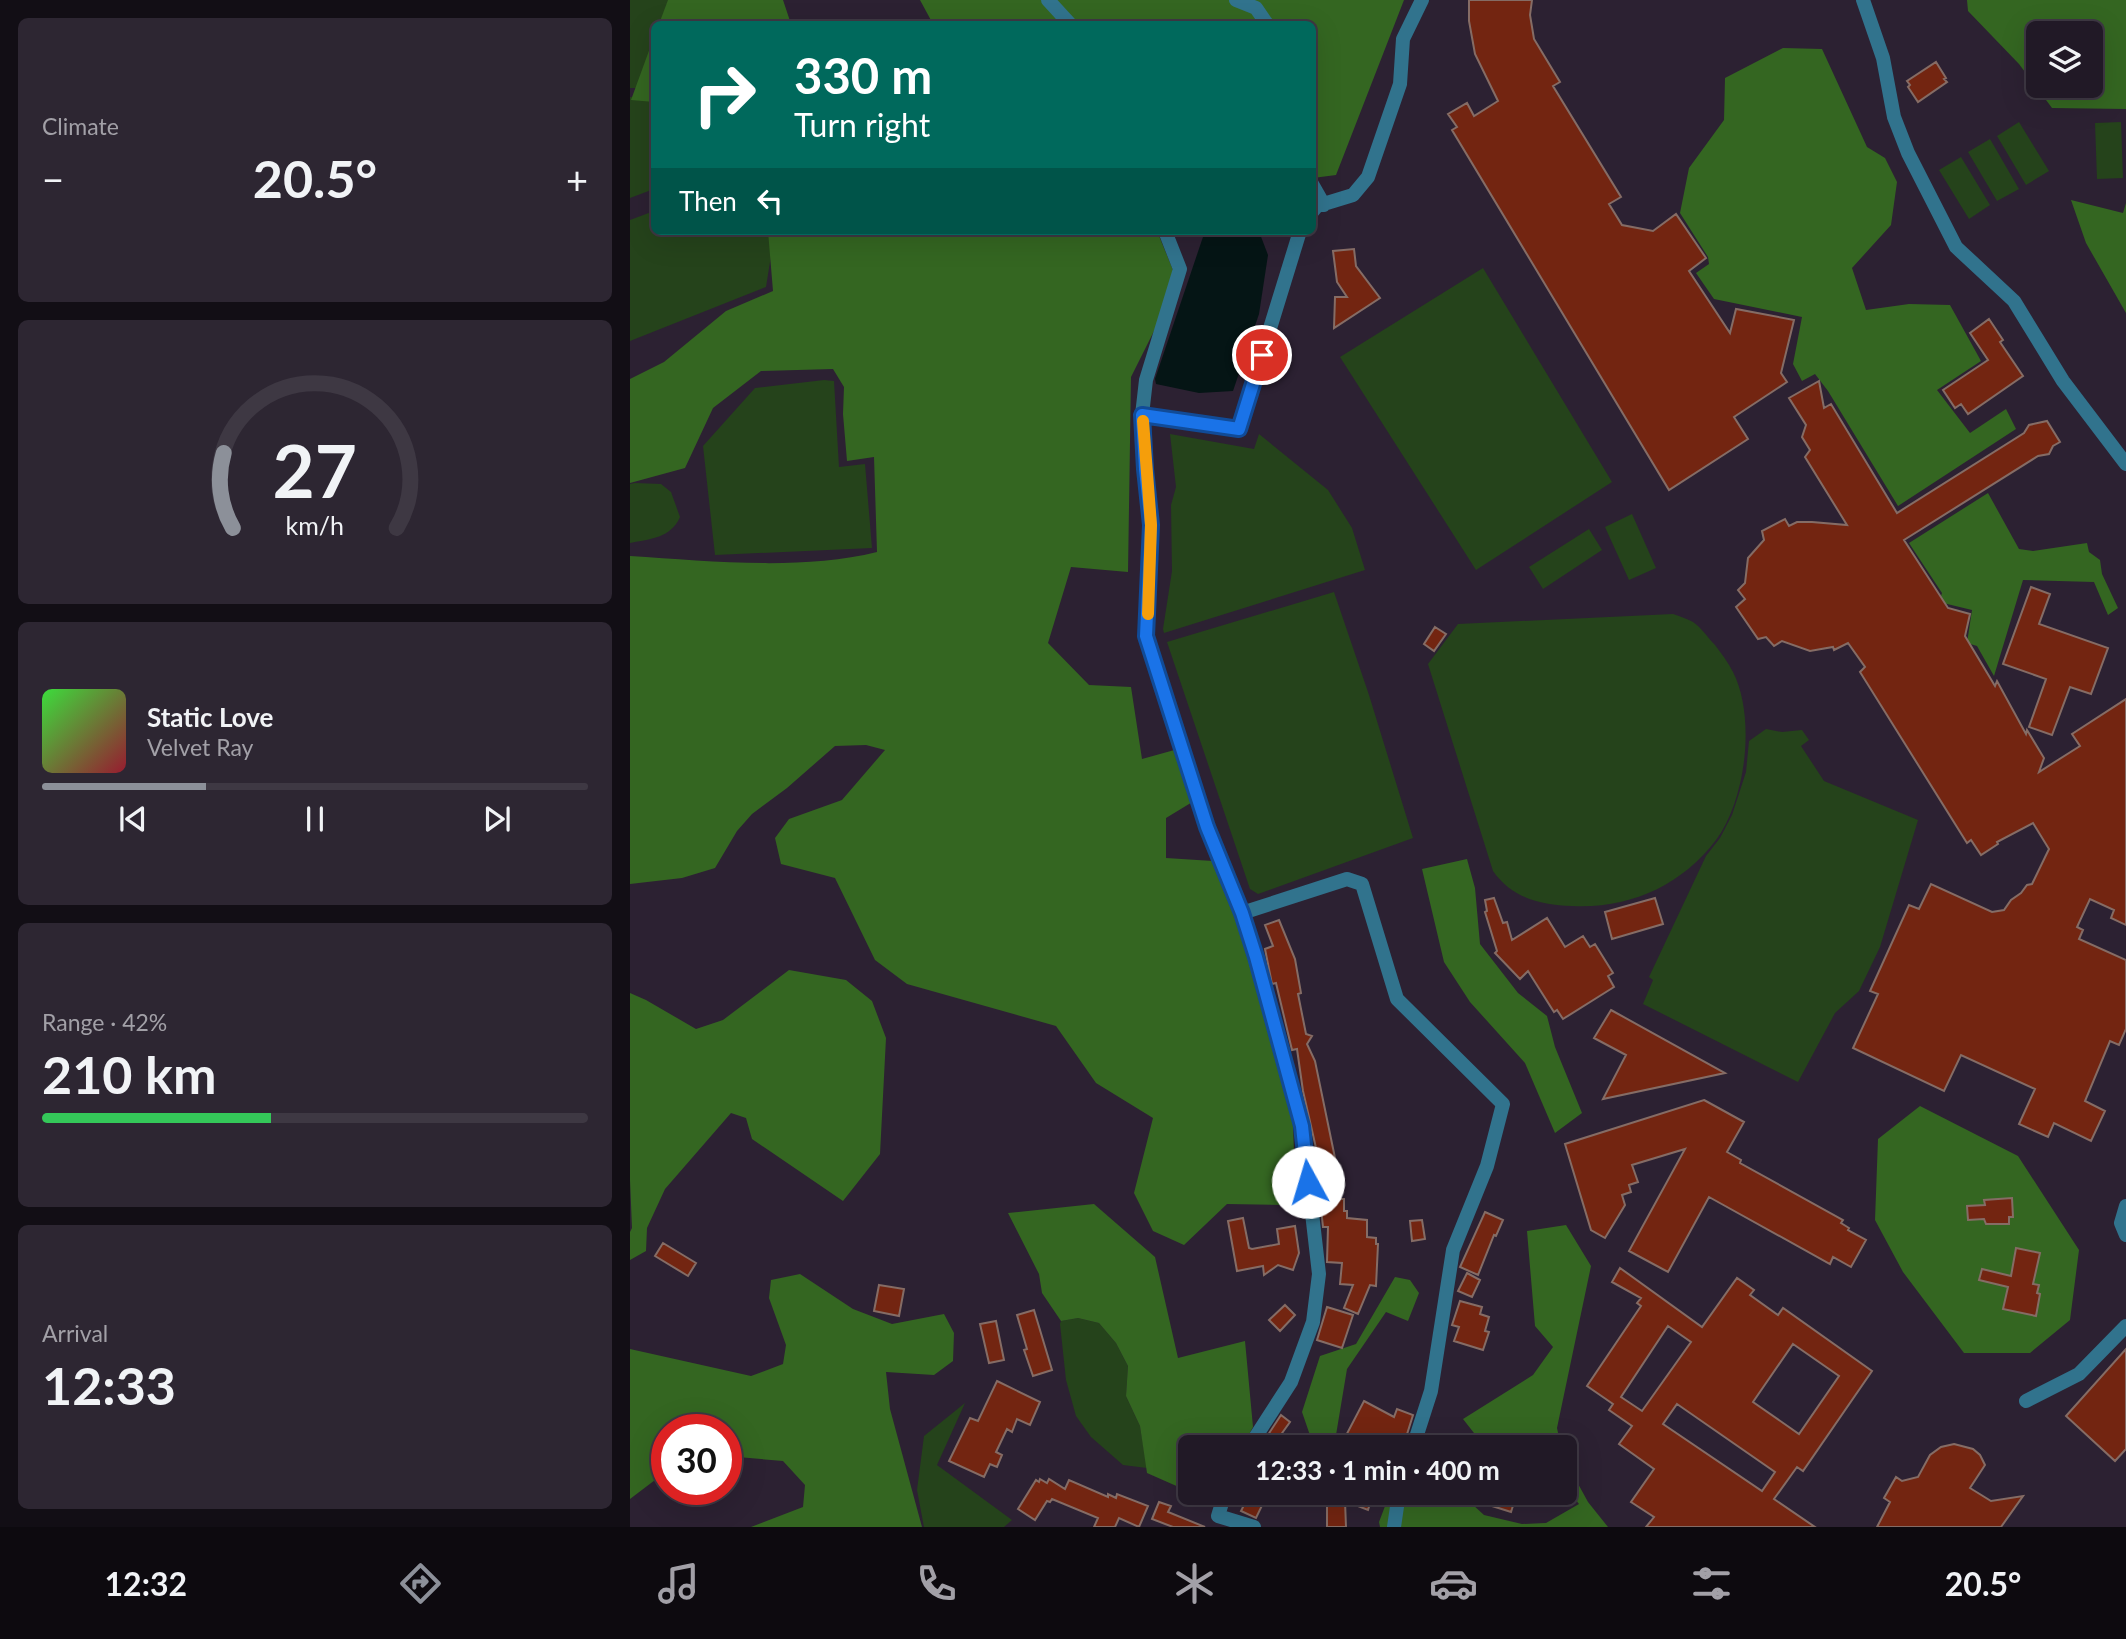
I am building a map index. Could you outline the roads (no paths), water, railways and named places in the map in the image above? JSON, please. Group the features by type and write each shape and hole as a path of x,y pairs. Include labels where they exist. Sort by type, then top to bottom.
{"street":[{"path":"1048,0 1067,21"},
{"path":"1236,0 1256,8 1265,21"},
{"path":"1318,208 1353,195 1368,177 1399,84 1403,39 1422,0"},
{"path":"1863,0 1883,58 1897,126 1956,247 2014,301 2063,381 2126,464"},
{"path":"1167,235 1180,269 1146,380 1142,415 1151,525 1146,636 1207,827 1242,913 1302,1126 1319,1274 1313,1322 1291,1382 1257,1435"},
{"path":"1142,415 1239,429 1299,235"},
{"path":"1242,913 1348,878 1362,884 1397,999 1503,1104 1487,1166 1453,1250 1431,1391 1417,1435"},
{"path":"2126,1206 2121,1217 2122,1229 2126,1235"},
{"path":"2026,1401 2079,1374 2126,1326"},
{"path":"1221,1505 1218,1516 1254,1527"},
{"path":"1394,1527 1397,1505"}]}
